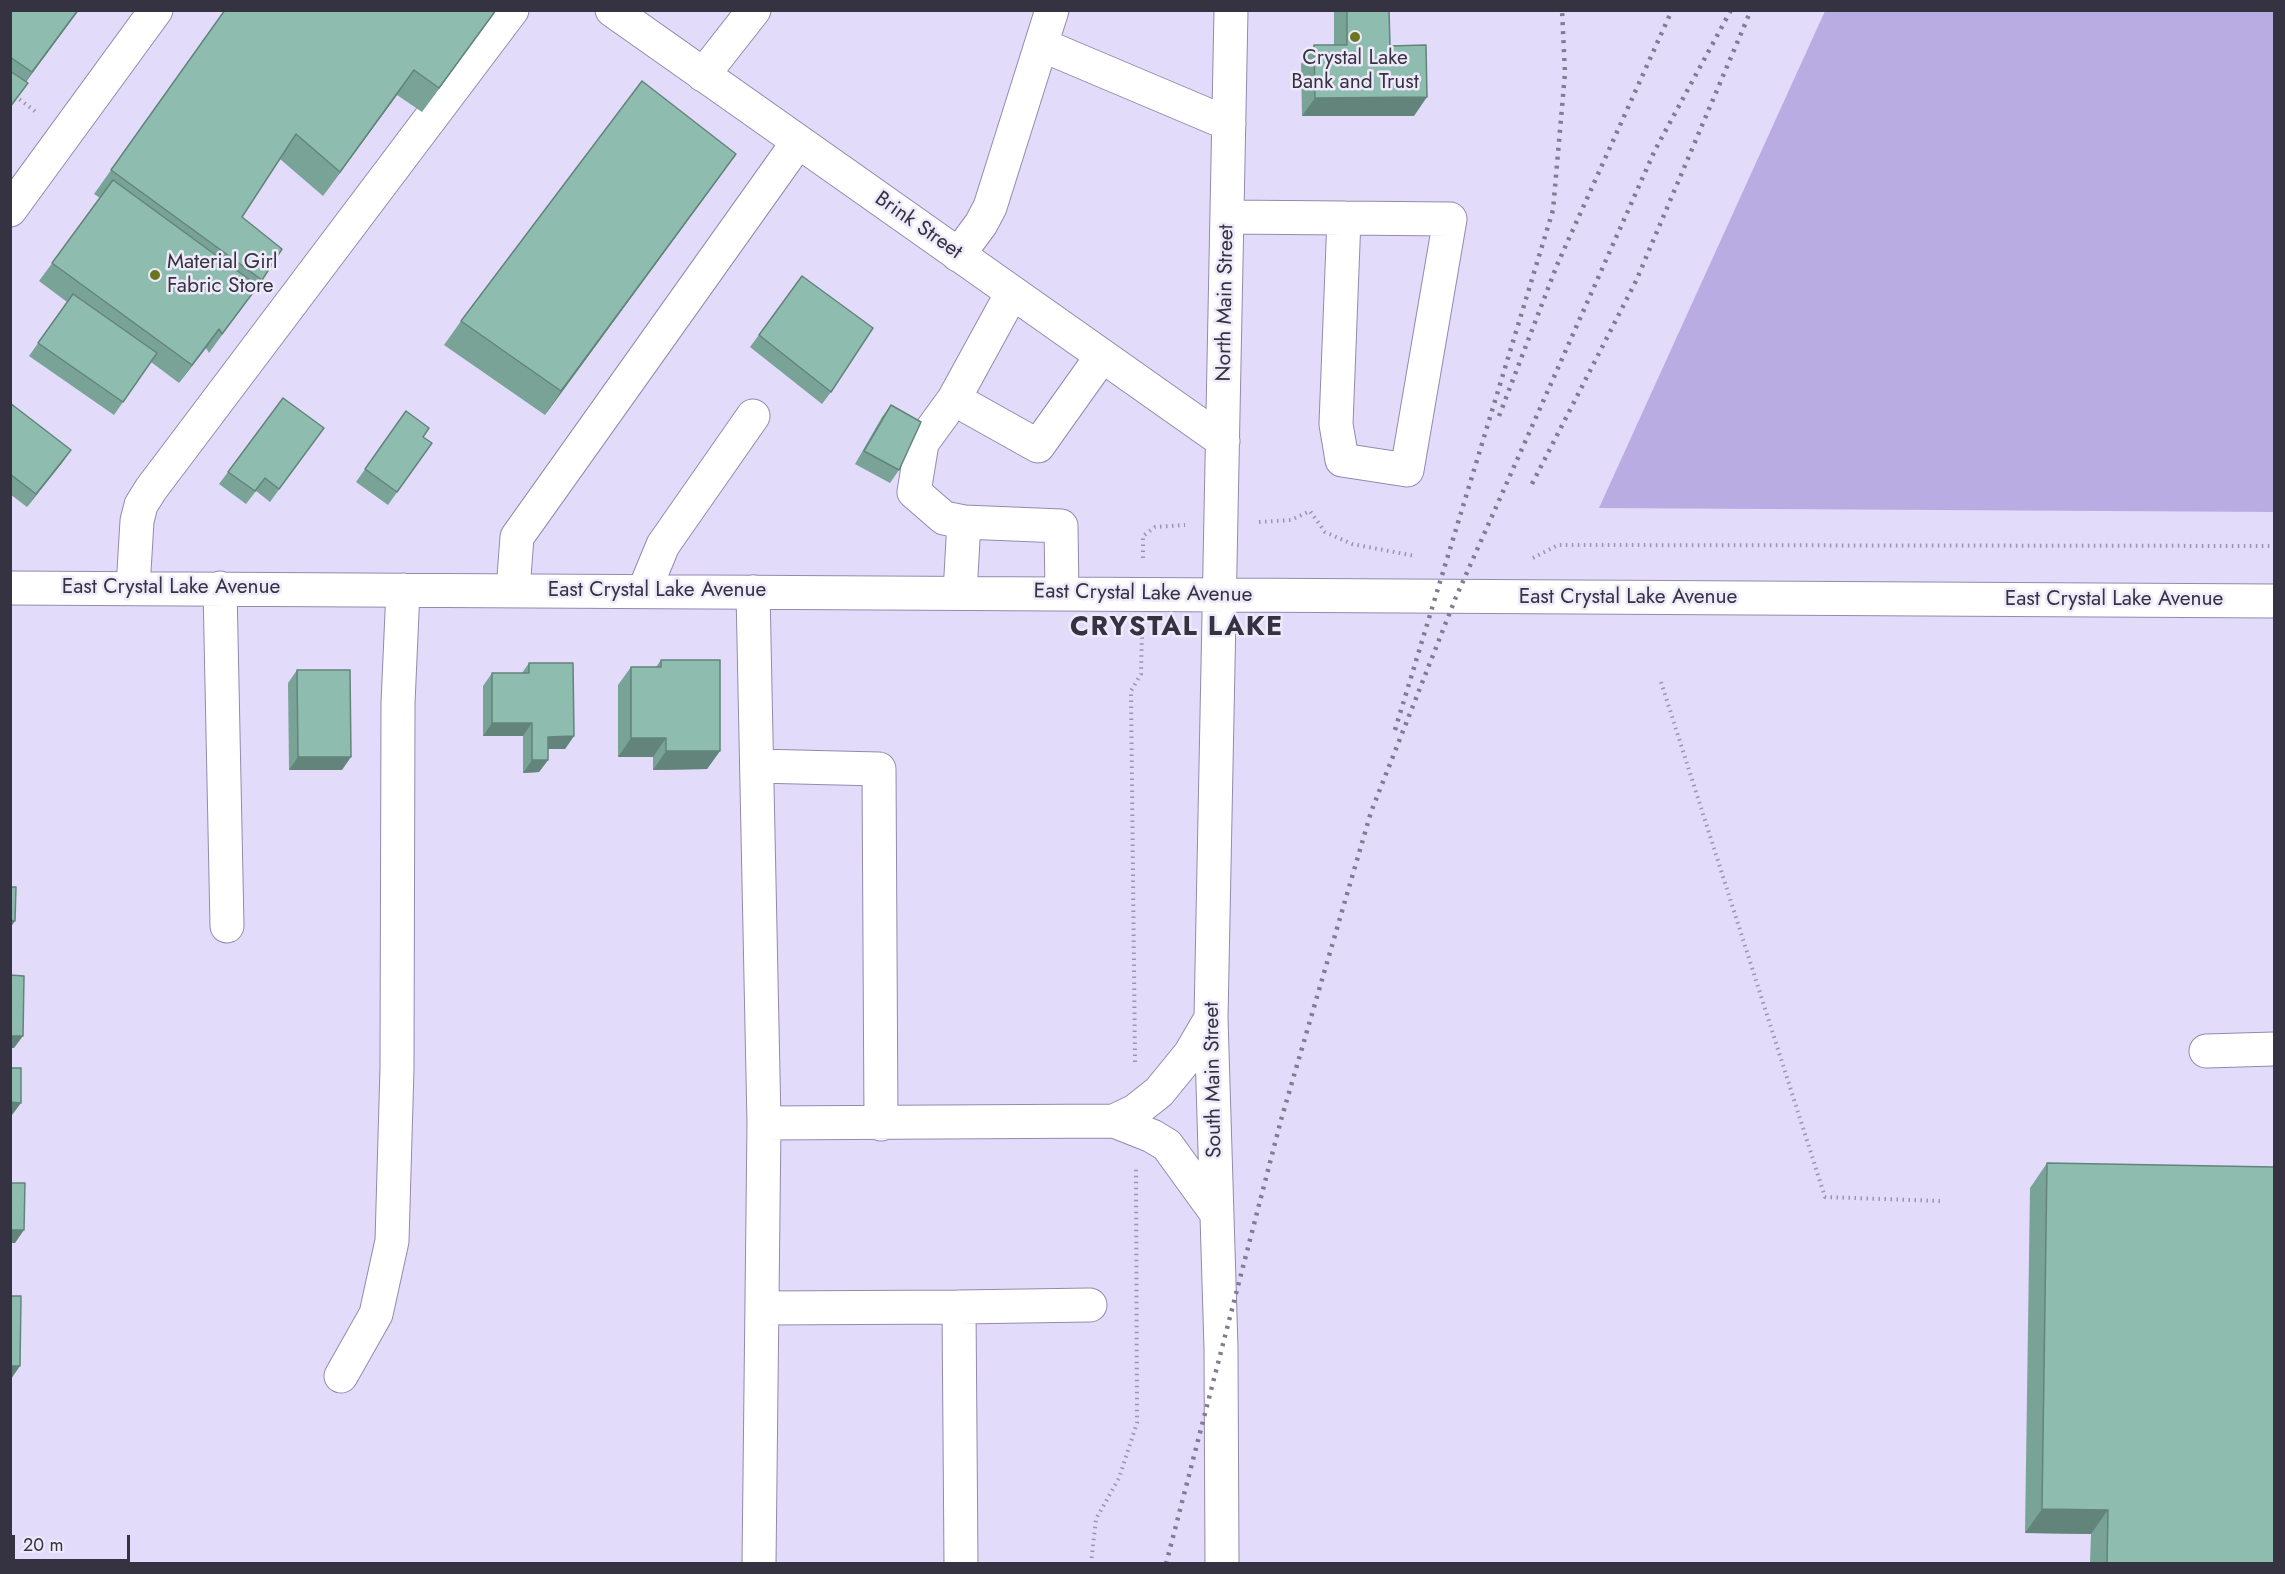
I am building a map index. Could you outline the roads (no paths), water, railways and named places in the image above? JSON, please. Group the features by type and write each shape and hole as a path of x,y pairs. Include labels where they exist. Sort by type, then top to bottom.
{"street":[{"path":"10,210 156,10"},
{"path":"133,588 137,521 141,505 151,489 512,10"},
{"path":"703,75 754,10"},
{"path":"958,255 981,225 990,207 1052,10"},
{"name":"North Main Street","path":"1221,596 1230,10"},
{"name":"Brink Street","path":"615,11 1224,441"},
{"path":"1042,45 1228,124"},
{"path":"513,590 517,537 798,142"},
{"path":"1227,217 1344,218 1450,219 1407,470 1342,460 1336,424 1344,218"},
{"path":"1012,292 954,399 922,443 914,492 944,518 963,522 1061,526 1062,593"},
{"path":"954,399 1038,446 1102,356"},
{"path":"644,591 663,545 753,416"},
{"path":"960,593 963,522"},
{"name":"East Crystal Lake Avenue","path":"10,588 2274,601"},
{"path":"220,588 227,927"},
{"path":"340,1376 376,1314 392,1241 397,1057 398,703 403,590"},
{"path":"753,592 764,1123 759,1563"},
{"name":"South Main Street","path":"1221,596 1211,1018 1221,1348 1222,1563"},
{"path":"757,766 879,769 881,1124"},
{"path":"1114,1121 1135,1111 1159,1092 1190,1054 1211,1018"},
{"path":"2206,1051 2274,1049"},
{"path":"764,1123 1114,1121 1152,1136 1167,1145 1217,1214"},
{"path":"762,1308 1090,1305"},
{"path":"959,1307 961,1563"}],"railway":[{"path":"1395,730 1553,210 1565,73 1562,10"},
{"path":"1499,416 1557,265 1672,10"},
{"path":"1166,1564 1281,1120 1371,812 1456,597 1655,150 1731,10"},
{"path":"1532,484 1636,281 1751,10"}],"place":[{"name":"Crystal Lake Bank and Trust","path":"1355,37"},
{"name":"Material Girl Fabric Store","path":"155,275"}],"district":[{"name":"CRYSTAL LAKE","path":"1177,628"}]}
